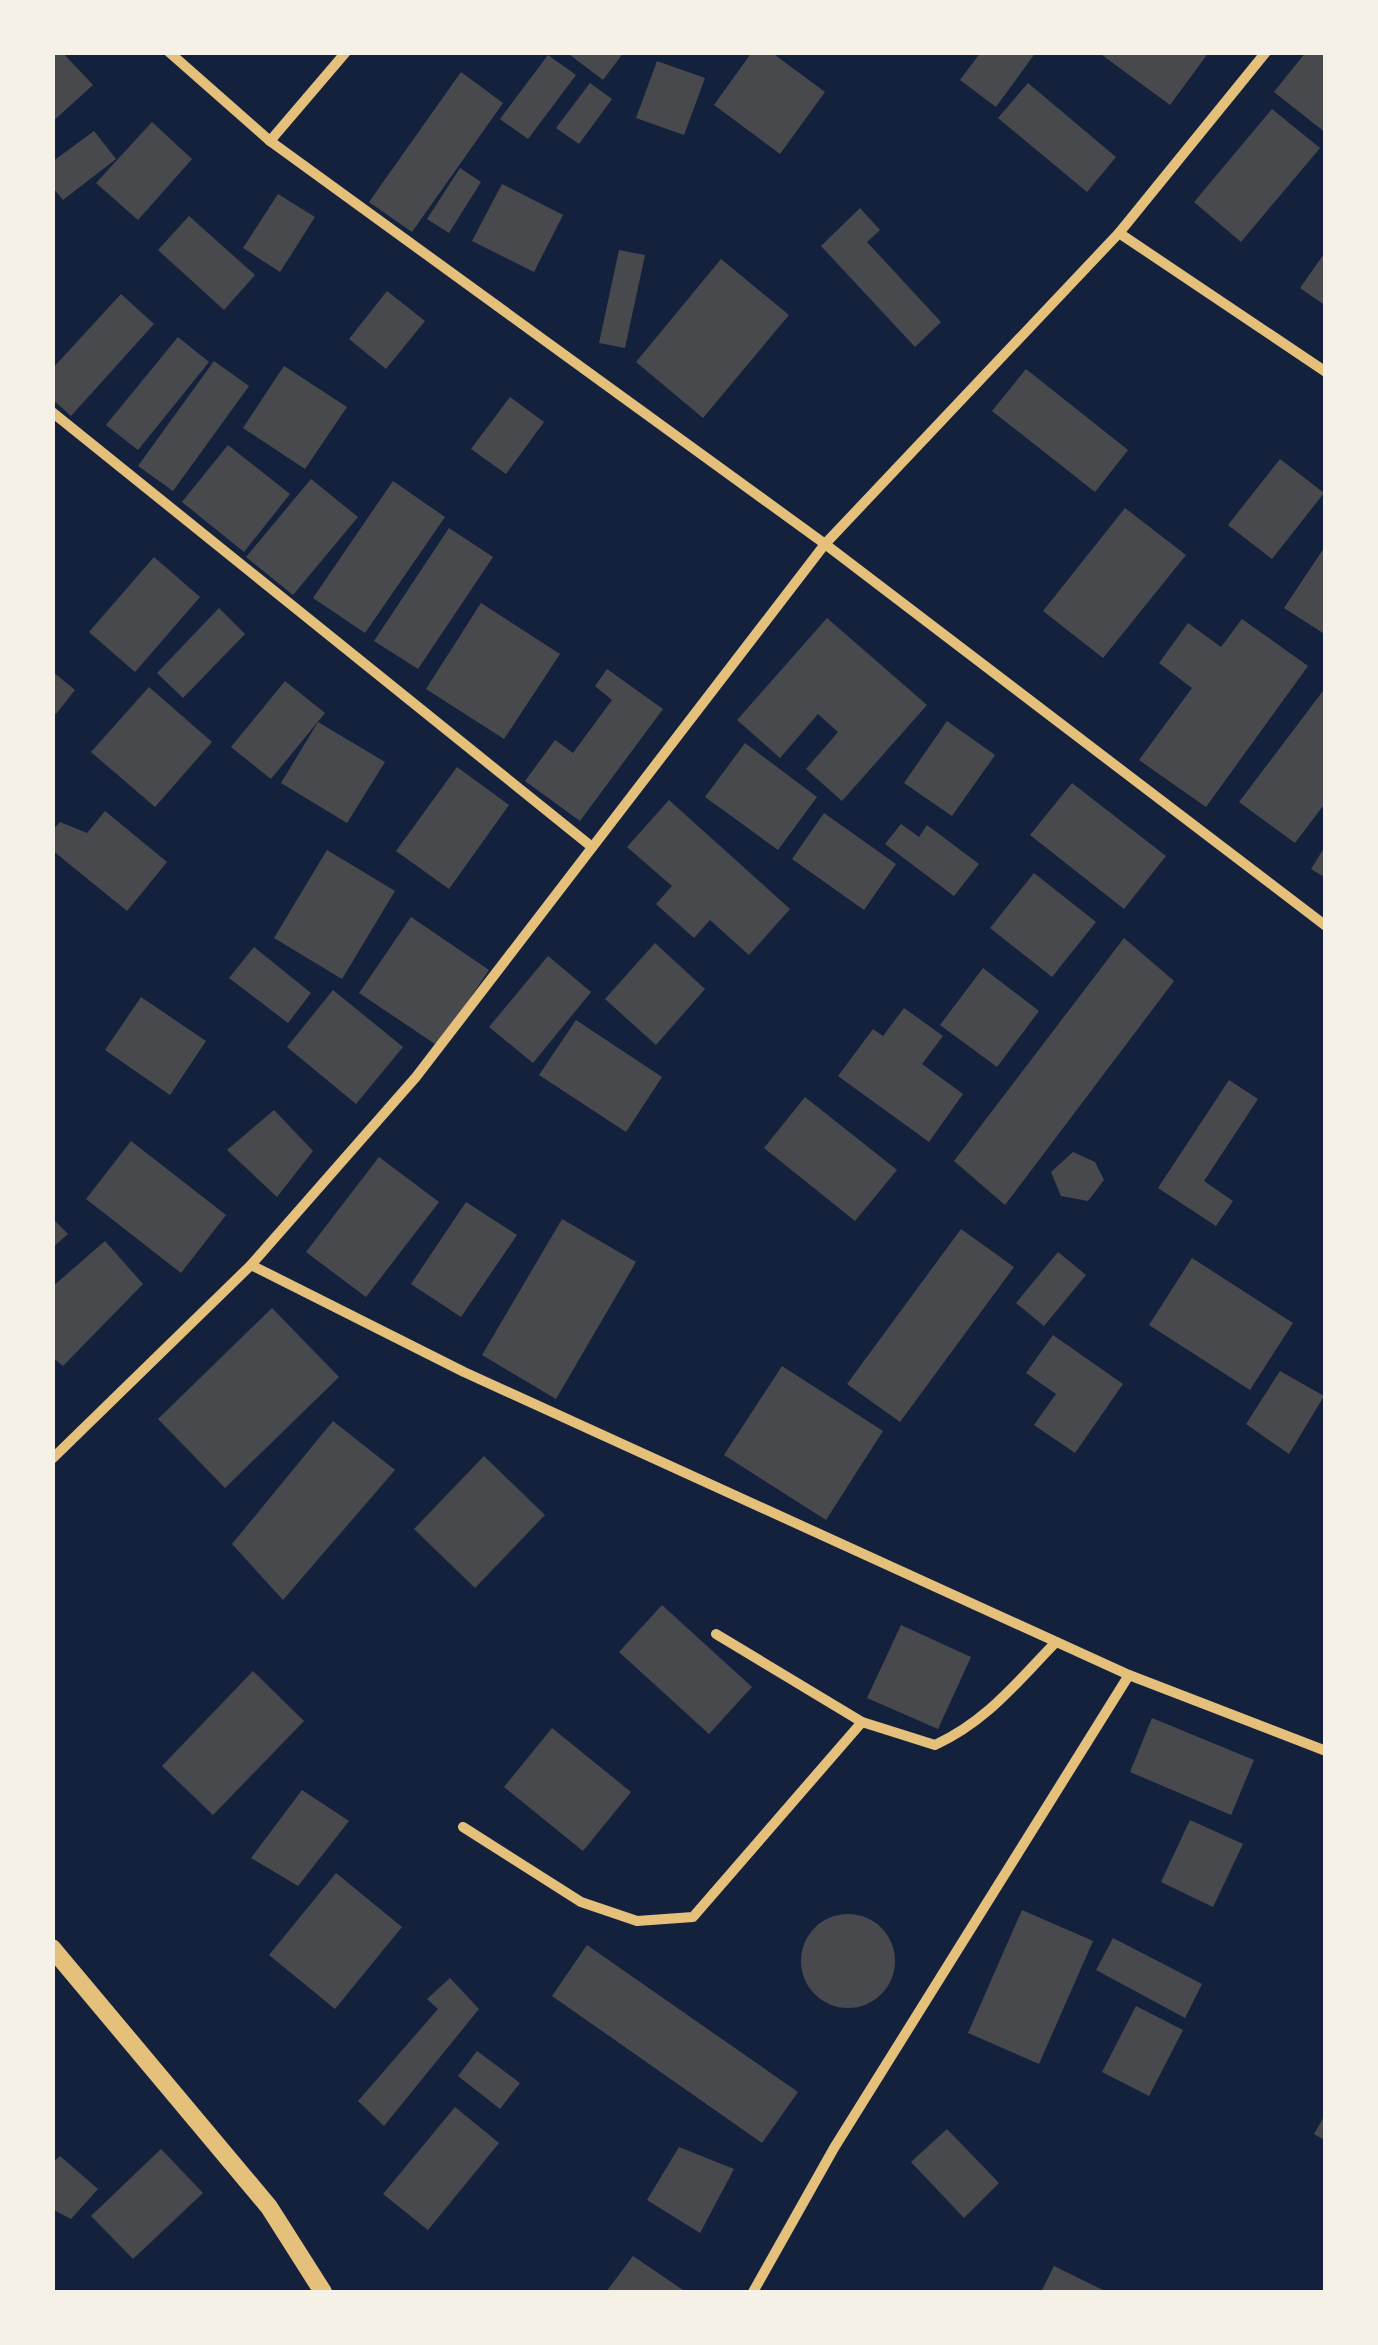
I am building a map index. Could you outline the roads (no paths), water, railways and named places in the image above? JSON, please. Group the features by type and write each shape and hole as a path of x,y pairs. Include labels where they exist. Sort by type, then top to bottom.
{"street":[{"path":"169,52 270,141 825,544 1326,926"},
{"path":"270,141 346,52"},
{"path":"52,1459 251,1265 416,1077 825,544 1119,233 1266,52"},
{"path":"1119,233 1326,372"},
{"path":"52,412 592,848"},
{"path":"251,1265 464,1372 1129,1675 1326,1750"},
{"path":"716,1634 862,1722 935,1745 982,1719 1056,1642"},
{"path":"753,2292 834,2148 1129,1675"},
{"path":"463,1827 582,1902 637,1921 693,1917 862,1722"},
{"path":"52,1948 268,2207 323,2292"}]}
